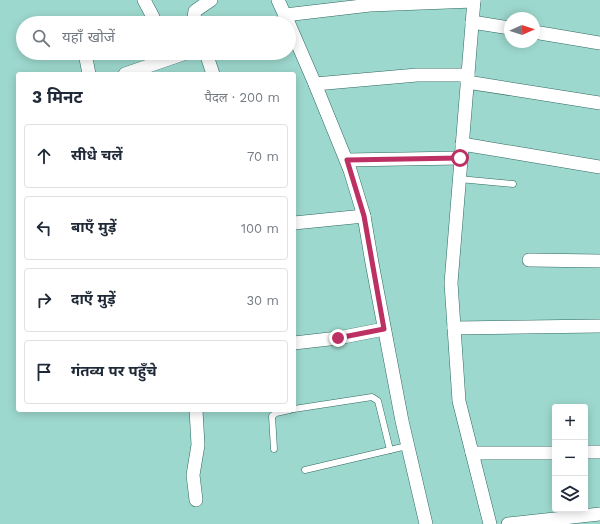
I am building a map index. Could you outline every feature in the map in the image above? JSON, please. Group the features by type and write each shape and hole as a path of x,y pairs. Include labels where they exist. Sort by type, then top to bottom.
{"street":[{"path":"194,16 195,11 211,0"},
{"path":"278,0 286,16"},
{"path":"296,19 370,5 474,1 451,283 459,401 490,524"},
{"path":"472,22 504,27"},
{"path":"540,33 600,43"},
{"path":"296,40 347,160 364,216 384,329 426,524"},
{"path":"86,60 89,72"},
{"path":"132,72 166,60"},
{"path":"208,60 212,72"},
{"path":"315,84 417,75 468,78 600,103"},
{"path":"462,144 600,167"},
{"path":"347,160 460,158"},
{"path":"296,223 364,216"},
{"path":"529,260 600,261"},
{"path":"454,328 600,326"},
{"path":"296,343 338,338 384,329"},
{"path":"196,412 198,445 193,475 196,500"},
{"path":"588,452 600,452"},
{"path":"472,453 552,453"},
{"path":"508,524 600,514"}],"lane":[{"path":"459,179 513,184"},
{"path":"296,409 372,397 378,401 390,450"},
{"path":"274,449 272,416 281,412"},
{"path":"305,470 408,446"}],"route":[{"path":"338,338 384,329 364,216 347,160 460,158"}]}
